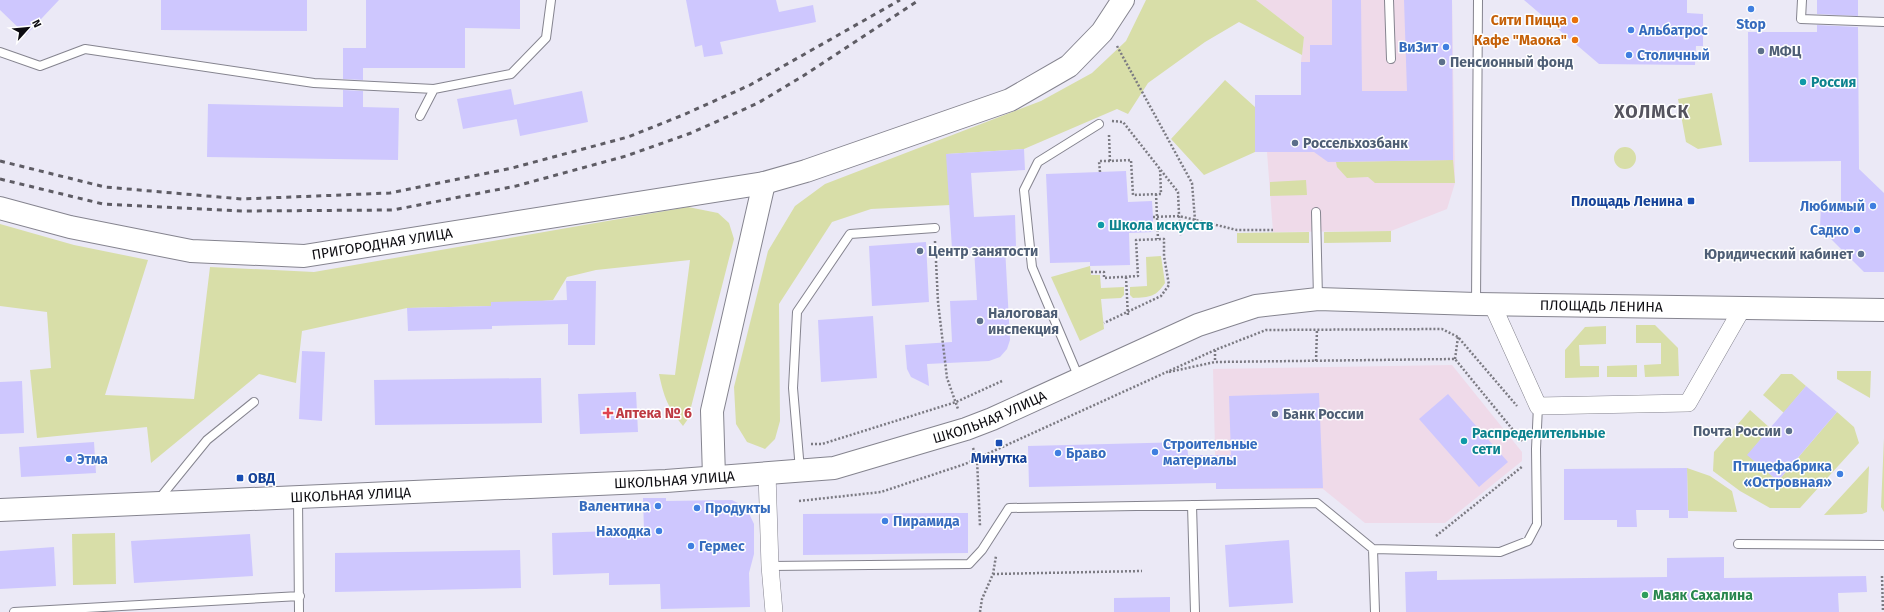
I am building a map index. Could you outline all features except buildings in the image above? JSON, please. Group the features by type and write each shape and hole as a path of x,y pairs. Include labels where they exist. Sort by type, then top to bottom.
{"main road":[{"name":"ПРИГОРОДНАЯ УЛИЦА","path":"0,208 70,227 191,251 304,256 764,183 806,171 1010,100 1069,66 1102,32 1122,0"},
{"path":"714,477 712,411 764,183"},
{"name":"ПЛОЩАДЬ ЛЕНИНА","path":"1318,299 1484,304 1884,310"},
{"name":"ШКОЛЬНАЯ УЛИЦА","path":"0,510 666,481 834,468 966,429 992,419 1205,322 1256,306 1318,299"}],"street":[{"path":"1484,304 1538,406 1688,403 1743,307"},
{"path":"767,473 770,566 774,612"}],"lane":[{"path":"0,52 40,66 85,49 314,83 434,89 511,74 546,38 551,0"},
{"path":"1389,0 1391,59"},
{"path":"1478,0 1484,304"},
{"path":"1802,0 1801,19 1884,22"},
{"path":"420,116 434,89"},
{"path":"1080,378 1032,267 1024,190 1038,162 1099,124"},
{"path":"1316,212 1318,299"},
{"path":"800,470 793,388 797,312 850,234 935,228"},
{"path":"155,504 207,440 254,402"},
{"path":"770,566 969,564 982,550 1009,508 1317,503 1373,549 1500,552 1528,541 1538,524 1533,449 1538,406"},
{"path":"298,498 300,612"},
{"path":"1192,505 1195,612"},
{"path":"1738,544 1884,545"},
{"path":"1373,549 1375,612"},
{"path":"14,612 300,596"}],"path":[{"path":"1128,65 1192,183 1195,220"},
{"path":"1108,120 1124,122 1178,192 1180,236"},
{"path":"1108,132 1110,160"},
{"path":"1100,172 1099,161 1131,160 1133,195 1161,194 1160,168"},
{"path":"1156,194 1158,239"},
{"path":"1153,217 1179,216 1237,230 1273,230"},
{"path":"935,228 938,302 947,378 977,459 978,495"},
{"path":"1104,266 1104,278 1138,276 1136,240 1164,239 1164,256 1169,285 1165,291 1161,296 1104,323"},
{"path":"1091,272 1104,272"},
{"path":"1126,277 1128,317"},
{"path":"1165,291 1168,294"},
{"path":"799,501 881,492 977,459 1215,350 1266,330 1442,328 1458,337 1517,407"},
{"path":"1316,361 1317,329"},
{"path":"1418,550 1529,461 1533,449 1455,359 1458,337"},
{"path":"1215,350 1215,362"},
{"path":"1162,374 1215,362 1455,359"},
{"path":"798,445 822,444 956,402 1002,381"},
{"path":"980,612 982,599 993,574 996,552"},
{"path":"993,574 1142,571"},
{"path":"1882,576 1883,612"}],"shaded area":[{"path":"1256,0 1452,0 1455,183 1447,209 1391,231 1273,232 1267,152 1255,152 1255,95 1301,95 1301,61 1304,37"},
{"path":"1452,365 1522,452 1522,461 1445,523 1365,523 1323,489 1216,489 1213,369"}],"green space":[{"path":"1146,0 1256,0 1304,37 1302,55 1239,22 1205,42 1148,83 1128,114 1117,109 1024,149 947,154 950,205 871,209 832,222 779,304 780,421 775,439 765,449 747,442 736,424 734,387 768,251 795,206 825,184 1041,101 1092,73 1126,41"},
{"path":"1225,80 1255,107 1255,152 1204,175 1171,139"},
{"path":"1712,93 1722,145 1698,149 1686,142 1678,99"},
{"path":"1625,147 1633,150 1636,158 1633,166 1625,169 1617,166 1614,158 1617,150"},
{"path":"1453,160 1455,183 1375,183 1368,177 1347,178 1337,167 1336,162"},
{"path":"1306,180 1307,195 1270,196 1270,182"},
{"path":"688,207 718,213 729,223 734,239 688,419 683,426 667,402 659,374 675,375 690,260 596,270 567,277 553,300 491,306 407,308 302,331 296,383 259,374 151,463 147,427 37,438 30,370 51,368 47,312 0,306 0,224 74,245 148,260 105,395 194,399 210,267 314,272"},
{"path":"1391,231 1391,242 1324,243 1324,232"},
{"path":"1309,232 1309,243 1237,243 1237,233"},
{"path":"1161,256 1165,283 1162,288 1155,294 1133,298 1130,295 1130,287 1147,286 1146,257"},
{"path":"1090,266 1091,275 1100,275 1101,288 1124,287 1124,295 1121,298 1101,299 1104,329 1080,341 1051,277"},
{"path":"1636,325 1655,325 1678,348 1679,376 1645,377 1644,365 1661,364 1661,343 1636,343"},
{"path":"1606,326 1606,344 1579,345 1580,366 1599,366 1599,377 1565,378 1565,350 1585,327"},
{"path":"1637,365 1637,377 1607,377 1607,366"},
{"path":"1837,371 1871,371 1870,398 1837,379"},
{"path":"1781,374 1792,374 1806,386 1784,413 1763,395"},
{"path":"1750,410 1770,428 1748,455 1778,481 1837,412 1854,427 1859,443 1800,508 1770,508 1740,491 1713,471 1714,452"},
{"path":"1884,438 1884,512 1881,507"},
{"path":"1869,466 1867,512 1862,514 1824,515"},
{"path":"1687,468 1710,476 1732,491 1737,512 1688,511"},
{"path":"115,533 116,584 73,585 72,534"}],"railway":[{"path":"0,161 105,187 242,199 390,193 512,168 628,137 683,115 750,85 900,0"},
{"path":"0,179 103,204 243,211 393,210 516,186 626,156 691,133 758,103 803,76 919,0"}],"place":[{"name":"Stop","path":"1751,9"},
{"name":"Сити Пицца","path":"1575,20"},
{"name":"Альбатрос","path":"1631,30"},
{"name":"Кафе \"Маока\"","path":"1575,40"},
{"name":"ВиЗит","path":"1446,47"},
{"name":"МФЦ","path":"1761,51"},
{"name":"Столичный","path":"1629,55"},
{"name":"Пенсионный фонд","path":"1442,62"},
{"name":"Россия","path":"1803,82"},
{"name":"Россельхозбанк","path":"1295,143"},
{"name":"Площадь Ленина","path":"1691,201"},
{"name":"Любимый","path":"1873,206"},
{"name":"Школа искусств","path":"1101,225"},
{"name":"Садко","path":"1857,230"},
{"name":"Центр занятости","path":"920,251"},
{"name":"Юридический кабинет","path":"1861,254"},
{"name":"Налоговая инспекция","path":"980,321"},
{"name":"Аптека № 6","path":"608,413"},
{"name":"Банк России","path":"1275,414"},
{"name":"Почта России","path":"1789,431"},
{"name":"Распределительные сети","path":"1464,441"},
{"name":"Минутка","path":"999,443"},
{"name":"Строительные материалы","path":"1155,452"},
{"name":"Браво","path":"1058,453"},
{"name":"Этма","path":"69,459"},
{"name":"Птицефабрика «Островная»","path":"1840,474"},
{"name":"ОВД","path":"240,478"},
{"name":"Валентина","path":"658,506"},
{"name":"Продукты","path":"697,508"},
{"name":"Пирамида","path":"885,521"},
{"name":"Находка","path":"659,531"},
{"name":"Гермес","path":"691,546"},
{"name":"Маяк Сахалина","path":"1645,595"}],"district":[{"name":"ХОЛМСК","path":"1652,112"}]}
